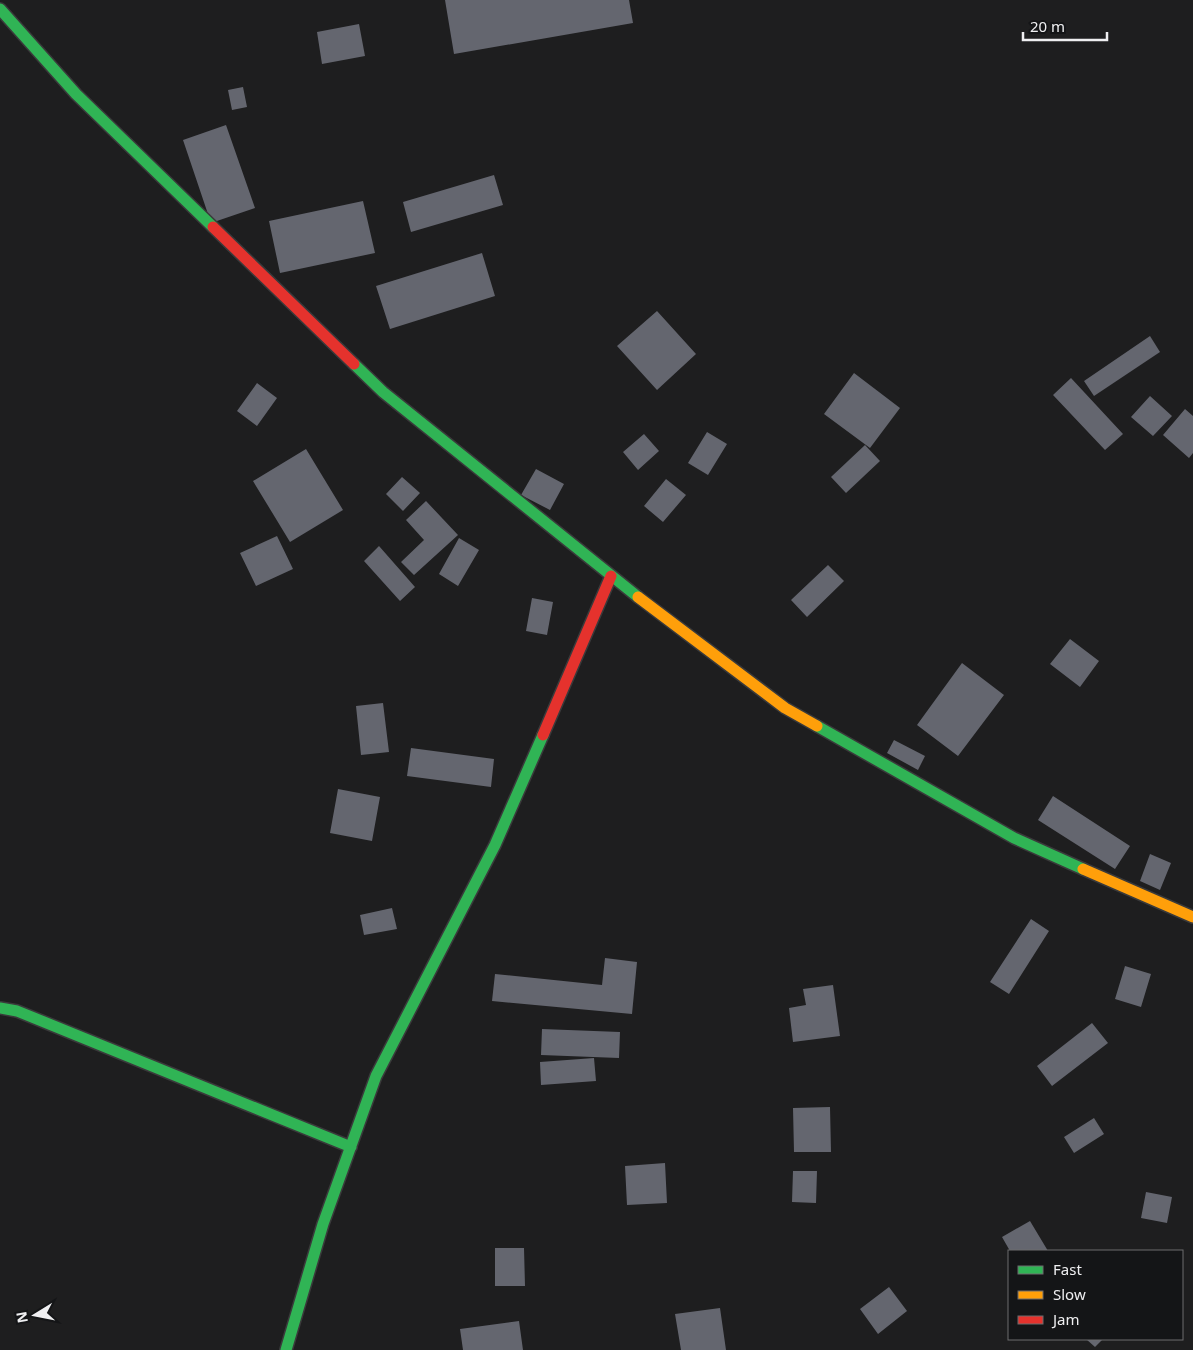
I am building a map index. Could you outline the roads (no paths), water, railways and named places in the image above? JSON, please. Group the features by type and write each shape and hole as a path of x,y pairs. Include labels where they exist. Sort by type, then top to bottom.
{"street":[{"path":"0,9 76,94 383,392 611,576 785,708 1014,838 1193,917"},
{"path":"286,1350 323,1224 376,1076 495,846 611,576"},
{"path":"0,1008 26,1015 351,1147"}]}
